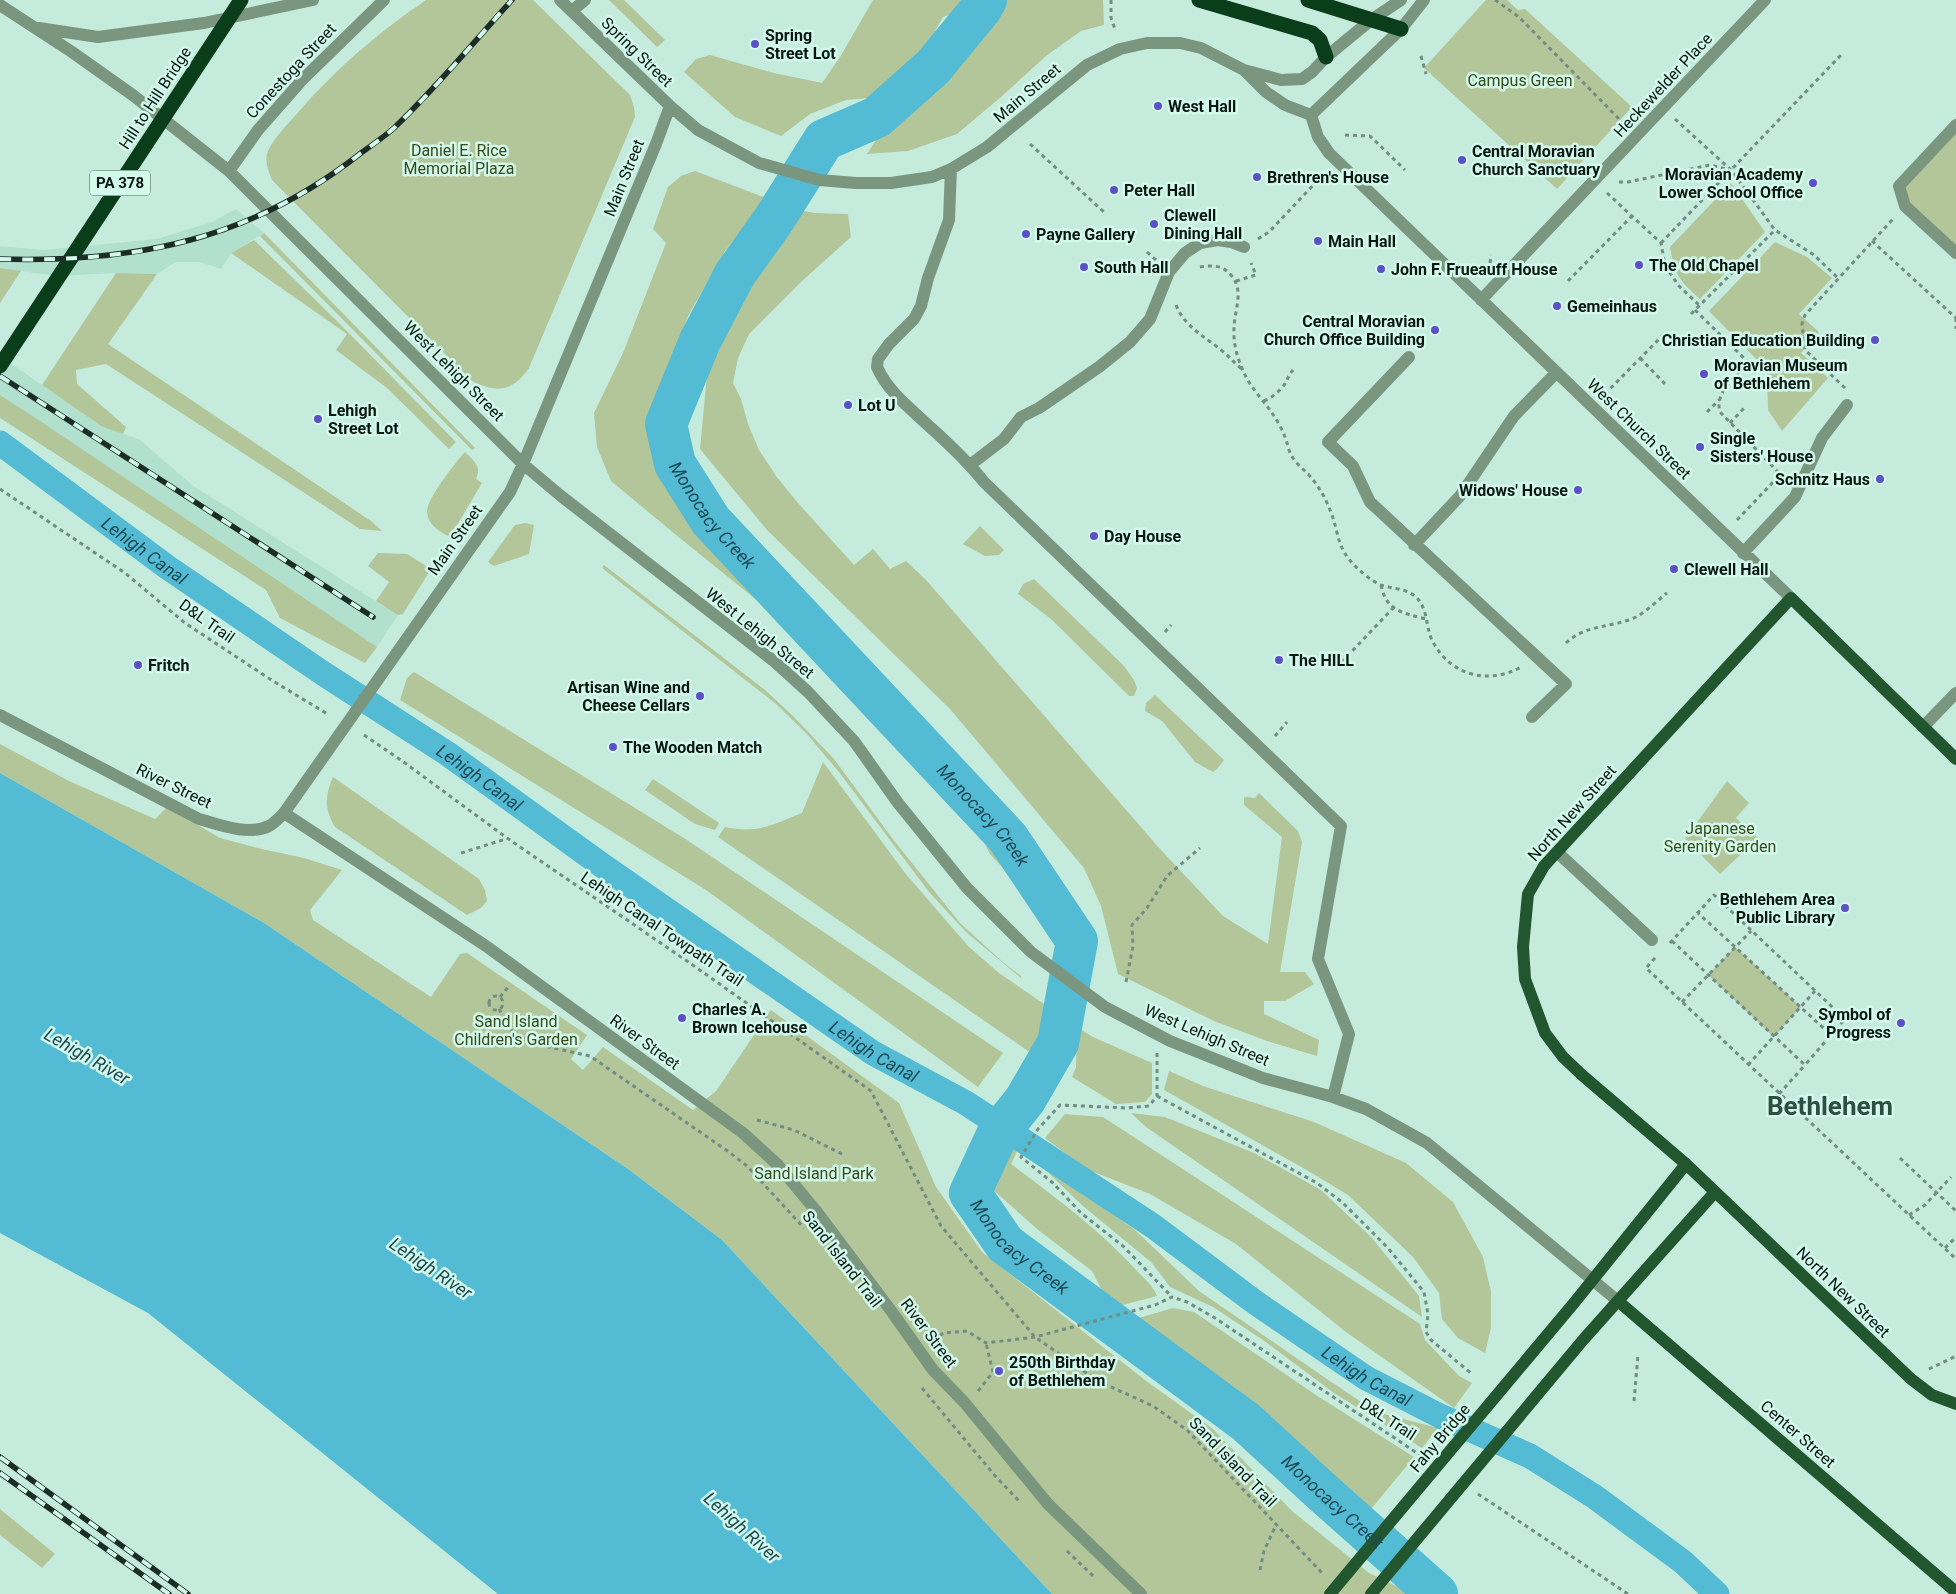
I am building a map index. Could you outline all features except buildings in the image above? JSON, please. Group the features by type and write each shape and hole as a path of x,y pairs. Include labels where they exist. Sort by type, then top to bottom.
{"highway":[{"name":"Hill to Hill Bridge","path":"0,366 241,0"},
{"path":"1199,0 1312,33 1320,40 1326,57"},
{"path":"1310,0 1401,29"}],"main road":[{"name":"West Church Street","path":"1791,598 1956,758"},
{"name":"North New Street","path":"1791,598 1544,866 1528,894 1523,948 1525,979 1546,1034 1563,1057 1686,1164 1910,1379 1932,1395 1956,1404"},
{"path":"1593,1279 1686,1164"},
{"path":"1371,1594 1598,1322 1715,1192"},
{"name":"Fahy Bridge","path":"1330,1594 1593,1279"},
{"name":"Center Street","path":"1618,1300 1956,1592"}],"street":[{"name":"Conestoga Street","path":"36,27 98,37 204,23 313,0"},
{"name":"Conestoga Street","path":"229,171 258,130 302,80 384,0"},
{"name":"Spring Street","path":"560,0 670,106"},
{"path":"572,11 585,0"},
{"name":"Main Street","path":"284,813 510,492 656,144 670,106 698,130 759,163 798,174 842,183 891,183 932,177 951,170 987,147 1080,70 1120,48 1147,42 1180,43 1201,48 1244,70 1281,80 1302,79 1371,20 1401,0"},
{"path":"1310,115 1401,29 1424,0"},
{"name":"Heckewelder Place","path":"1481,300 1595,182 1765,0"},
{"name":"West Lehigh Street","path":"0,4 134,96 229,171 523,464 560,496 775,662 808,692 854,741 898,803 967,888 1031,952 1105,1007 1155,1034 1263,1078 1333,1097 1366,1109 1427,1143 1618,1300"},
{"name":"Main Street","path":"1244,70 1266,92 1279,101 1310,115"},
{"name":"West Church Street","path":"1310,115 1318,137 1330,153 1791,598"},
{"path":"1956,125 1899,186 1905,206 1956,253"},
{"path":"951,170 950,220 928,278 921,306 914,319 889,344 878,360 877,367 886,382 901,400 1341,826 1318,958 1349,1034 1333,1097"},
{"path":"970,465 1004,439 1021,417 1039,408 1099,367 1130,342 1150,318 1169,272 1185,253 1200,243 1218,240 1244,247"},
{"path":"1409,357 1328,442 1353,466 1370,502 1566,684 1532,717"},
{"path":"1414,544 1460,496 1514,416 1556,373"},
{"path":"1743,553 1795,497 1811,458 1822,438 1847,405"},
{"path":"1923,727 1956,693"},
{"name":"River Street","path":"0,715 199,819 223,826 254,830 270,826 284,813 486,946 743,1133 778,1165 817,1212 933,1370 964,1402 1048,1504 1141,1594"},
{"path":"1557,852 1652,940"}],"path":[{"path":"1111,0 1111,18 1115,29"},
{"path":"1496,0 1519,17 1620,121"},
{"path":"1661,242 1841,55"},
{"path":"1422,56 1426,74"},
{"path":"1663,109 1731,170 1775,230 1814,255 1838,278"},
{"path":"1345,135 1370,136 1405,170"},
{"path":"1030,144 1105,213"},
{"path":"1595,182 1628,182 1710,165 1731,170"},
{"path":"1244,247 1269,232 1319,178"},
{"path":"1595,182 1661,242 1664,260 1670,273 1679,286 1699,305"},
{"path":"1847,405 1848,394 1843,386 1804,350 1802,324 1804,315 1905,206"},
{"path":"1568,281 1632,216"},
{"path":"1691,314 1775,230"},
{"path":"1872,241 1956,317 1956,328"},
{"path":"1195,267 1220,267 1229,272 1236,281 1238,302 1234,329 1235,344 1242,369 1272,414 1285,437 1294,459 1317,485 1326,500 1341,548 1356,567 1380,585 1408,592 1423,606 1430,633 1439,651 1464,671 1474,676 1498,677 1521,667"},
{"path":"1236,281 1256,275"},
{"path":"1175,296 1176,305 1184,321 1223,351 1242,369"},
{"path":"1695,310 1749,363 1721,393 1719,399 1720,412 1778,472 1778,477 1736,520"},
{"path":"1605,394 1664,333"},
{"path":"1640,358 1667,386"},
{"path":"1263,402 1285,385 1287,377 1293,370"},
{"path":"1707,412 1719,399"},
{"path":"1730,422 1745,407"},
{"name":"D&L Trail","path":"0,489 125,573 185,623 329,715"},
{"path":"1380,585 1386,602 1402,613 1427,619"},
{"path":"1566,643 1576,634 1594,627 1634,618 1667,593"},
{"path":"1336,668 1394,607"},
{"path":"1164,633 1171,625"},
{"path":"1274,736 1287,722"},
{"name":"Lehigh Canal Towpath Trail","path":"364,735 507,838 687,961 871,1091 941,1226 1035,1338"},
{"path":"461,853 507,838"},
{"path":"1126,982 1133,946 1132,925 1147,908 1167,876 1200,848"},
{"path":"1665,947 1714,896 1845,1019 1779,1094"},
{"path":"1698,913 1831,1035"},
{"path":"1682,1002 1751,931"},
{"path":"1672,941 1804,1065"},
{"path":"1659,954 1646,968 1956,1259"},
{"path":"1748,1065 1816,991"},
{"path":"494,996 502,999 502,1006 499,1009 492,1009 489,1005 490,998 494,996"},
{"name":"Sand Island Trail","path":"499,1009 513,1033 548,1047 590,1056 729,1152 747,1166 810,1236"},
{"path":"921,1353 943,1333 967,1331 986,1343 1035,1338 1155,1305 1172,1297 1123,1246 1081,1213 1053,1183 1021,1157 1038,1129 1060,1105 1127,1108 1149,1106 1157,1096 1155,1034"},
{"path":"1157,1096 1317,1183 1343,1203 1388,1248 1424,1292 1428,1314 1426,1332 1432,1340 1472,1374"},
{"path":"754,1119 794,1130 842,1154"},
{"path":"1900,1158 1956,1211"},
{"path":"1910,1215 1925,1205 1951,1178"},
{"path":"1945,1248 1956,1237"},
{"name":"D&L Trail","path":"1172,1297 1187,1302 1214,1318 1431,1462"},
{"name":"Sand Island Trail","path":"1035,1338 1098,1381 1153,1406 1187,1430 1327,1577"},
{"path":"964,1402 978,1392 993,1372 986,1343"},
{"path":"1634,1401 1638,1355"},
{"path":"1910,1379 1956,1356"},
{"path":"918,1382 996,1477 1022,1504"},
{"path":"1471,1489 1628,1594"},
{"path":"1260,1570 1264,1551 1276,1525"},
{"path":"1062,1546 1094,1577"}],"shaded area":[{"path":"236,209 264,233 231,253 221,269 200,262 176,262 157,274 116,273 57,276 0,268 0,246 44,250 157,239 212,222"},
{"path":"0,356 101,426 139,439 192,485 398,615 377,647 0,395"}],"green space":[{"name":"Daniel E. Rice Memorial Plaza","path":"426,0 533,0 630,95 634,107 635,117 529,368 517,382 504,388 489,387 472,381 272,180 267,166 266,158 273,142 324,84 390,26"},
{"path":"609,0 624,0 665,40 657,47"},
{"path":"873,0 967,0 960,11 943,17 920,58 879,97 846,100 810,114 781,136 735,117 684,72 696,59 710,55 774,73 822,83 840,57"},
{"path":"1000,0 1103,0 1104,25 1081,31 1046,56 957,134 908,151 867,154 885,126 927,94 984,32"},
{"name":"Campus Green","path":"1486,0 1507,0 1518,10 1525,9 1632,107 1557,189 1424,68"},
{"path":"1956,125 1956,253 1905,206 1899,186"},
{"path":"695,171 766,198 725,251 688,316 660,399 652,445 672,496 742,572 814,639 858,684 1004,849 1036,904 990,854 975,823 826,656 611,481 597,447 594,413 623,353 666,243 653,229 668,187 681,176"},
{"path":"1731,183 1765,232 1700,299 1679,277 1670,247"},
{"path":"799,210 815,213 848,214 851,237 802,281 749,334 738,358 733,383 741,399 748,424 759,450 776,476 798,503 854,565 873,549 890,569 906,561 927,581 1160,849 1223,916 1268,944 1282,837 1244,805 1244,797 1255,798 1259,793 1298,831 1302,842 1280,972 1305,972 1314,984 1285,1001 1264,1001 1264,1014 1319,1040 1317,1056 1267,1041 1214,1021 1118,974 1101,906 1084,868 950,709 767,530 700,449 707,375 732,310 772,242"},
{"path":"264,233 475,448 472,450 260,236"},
{"path":"254,240 456,442 449,449 387,388 336,350 347,334 231,253"},
{"path":"1775,242 1807,257 1832,278 1799,314 1819,332 1801,353 1828,378 1782,431 1768,410 1767,370 1709,311"},
{"path":"0,268 21,271 0,303"},
{"path":"116,273 157,274 108,344 371,521 382,531 360,529 106,364 76,370 77,384 126,427 123,434 101,426 42,385"},
{"path":"0,395 377,647 365,663 280,618 266,590 0,418"},
{"path":"465,452 478,467 476,479 482,483 450,537 432,524 428,517 428,506 449,472"},
{"path":"525,523 534,525 529,554 494,566 488,562 515,525"},
{"path":"980,526 1004,550 999,555 985,556 963,544"},
{"path":"378,553 407,554 431,569 403,614 398,615 376,601 389,582 368,566"},
{"path":"604,565 765,690 793,716 834,759 895,842 961,924 1021,978 966,932 929,892 839,772 806,733 775,703 602,568"},
{"path":"1034,579 1124,666 1137,688 1134,696 1129,696 1051,619 1018,594 1023,584"},
{"path":"414,672 687,840 1003,1053 978,1087 706,890 400,700 407,678"},
{"path":"1155,695 1224,760 1217,769 1213,772 1195,762 1162,721 1145,711 1146,703"},
{"name":"Sand Island Park","path":"0,744 69,781 155,819 167,807 220,838 304,858 342,870 310,910 313,920 431,997 460,954 467,953 587,1035 571,1059 583,1070 603,1047 693,1110 716,1091 771,1010 899,1103 936,1187 982,1252 1145,1380 1213,1429 1292,1511 1369,1573 1413,1594 1052,1594 722,1240 628,1169 264,923 0,773"},
{"path":"823,762 905,873 968,946 999,973 1050,1008 1031,1053 718,837 725,827 756,829 773,825 802,813"},
{"path":"333,777 479,879 485,890 487,901 481,908 467,915 335,827 327,808 328,790"},
{"path":"653,779 719,823 715,830 695,824 645,790"},
{"name":"Japanese Serenity Garden","path":"1727,781 1749,803 1736,818 1758,838 1720,874 1685,839"},
{"path":"1735,947 1801,1007 1774,1037 1708,975"},
{"path":"1077,1027 1093,1037 1152,1063 1152,1094 1145,1102 1116,1104 1072,1077 1076,1067"},
{"path":"1169,1071 1203,1086 1314,1122 1406,1163 1453,1202 1483,1257 1491,1292 1491,1328 1485,1353 1458,1338 1442,1319 1439,1293 1413,1257 1348,1195 1164,1090"},
{"path":"1131,1113 1165,1117 1254,1153 1321,1190 1372,1238 1419,1296 1422,1317 1146,1127"},
{"path":"1065,1114 1103,1117 1420,1324 1425,1340 1459,1376 1472,1383 1454,1408 1346,1332 1236,1244 1150,1194 1086,1169 1045,1138"},
{"path":"1012,1140 1019,1147 1011,1164 1109,1242 1149,1283 1157,1296 1111,1308 1092,1271 1037,1229 990,1187 993,1159"},
{"path":"1034,1159 1135,1230 1199,1291 1376,1412 1438,1428 1422,1448 1334,1393 1263,1340 1213,1307 1170,1287 1152,1263 1083,1206"},
{"path":"1173,1308 1194,1312 1319,1397 1414,1457 1367,1514 1291,1453 1248,1402 1187,1368 1132,1320"},
{"path":"0,1509 55,1554 42,1568 0,1535"}],"water":[{"name":"Lehigh River","path":"0,773 264,923 628,1169 722,1240 1052,1594 498,1594 148,1313 0,1233"}],"waterway":[{"name":"Monocacy Creek","path":"986,0 933,67 877,117 824,140 773,221 735,274 700,341 666,424 675,464 711,521 1008,838 1077,941 1058,1043 1025,1100 997,1135 970,1193 1005,1244 1246,1422 1437,1594"},
{"name":"Lehigh Canal","path":"0,443 167,567 324,674 448,754 603,866 873,1053 966,1103 1153,1226 1256,1303 1366,1378 1440,1416 1530,1456 1595,1497 1683,1562 1717,1594"}],"railway":[{"path":"0,259 50,259 99,256 146,250 191,240 235,225 278,206 320,182 394,128 440,81 512,0"},
{"path":"0,376 373,617"},
{"path":"0,1457 188,1594"},
{"path":"0,1473 169,1594"}],"place":[{"name":"Spring Street Lot","path":"755,44"},
{"name":"West Hall","path":"1158,106"},
{"name":"Central Moravian Church Sanctuary","path":"1462,160"},
{"name":"Brethren's House","path":"1257,177"},
{"name":"Moravian Academy Lower School Office","path":"1813,183"},
{"name":"Peter Hall","path":"1114,190"},
{"name":"Clewell Dining Hall","path":"1154,224"},
{"name":"Payne Gallery","path":"1026,234"},
{"name":"Main Hall","path":"1318,241"},
{"name":"The Old Chapel","path":"1639,265"},
{"name":"South Hall","path":"1084,267"},
{"name":"John F. Frueauff House","path":"1381,269"},
{"name":"Gemeinhaus","path":"1557,306"},
{"name":"Central Moravian Church Office Building","path":"1435,330"},
{"name":"Christian Education Building","path":"1875,340"},
{"name":"Moravian Museum of Bethlehem","path":"1704,374"},
{"name":"Lot U","path":"848,405"},
{"name":"Lehigh Street Lot","path":"318,419"},
{"name":"Single Sisters' House","path":"1700,447"},
{"name":"Schnitz Haus","path":"1880,479"},
{"name":"Widows' House","path":"1578,490"},
{"name":"Day House","path":"1094,536"},
{"name":"Clewell Hall","path":"1674,569"},
{"name":"The HILL","path":"1279,660"},
{"name":"Fritch","path":"138,665"},
{"name":"Artisan Wine and Cheese Cellars","path":"700,696"},
{"name":"The Wooden Match","path":"613,747"},
{"name":"Bethlehem Area Public Library","path":"1845,908"},
{"name":"Charles A. Brown Icehouse","path":"682,1018"},
{"name":"Symbol of Progress","path":"1901,1023"},
{"name":"250th Birthday of Bethlehem","path":"999,1371"}],"district":[{"name":"Bethlehem","path":"1830,1106"}],"park label":[{"name":"Sand Island Children's Garden","path":"516,1030"}]}
